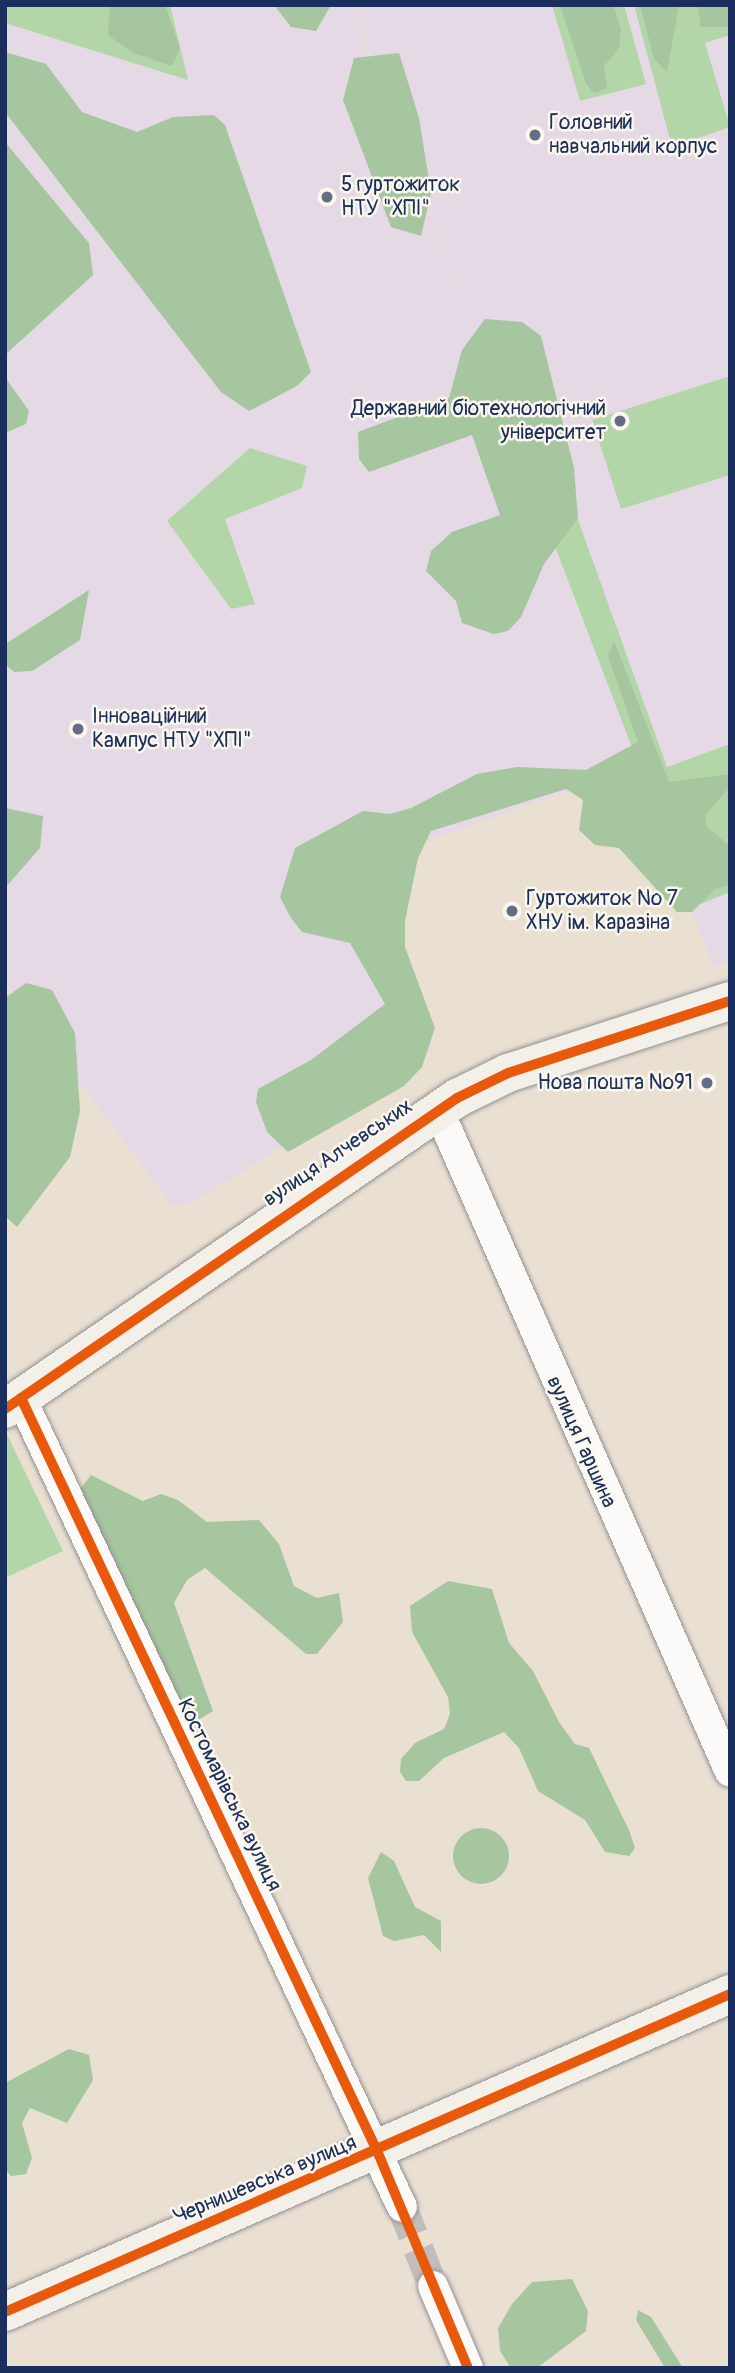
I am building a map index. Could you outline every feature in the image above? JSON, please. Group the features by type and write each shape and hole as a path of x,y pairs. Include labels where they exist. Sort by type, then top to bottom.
{"street":[{"name":"вулиця Алчевських","path":"13,1404 438,1109 508,1073 730,1001"},
{"name":"вулиця Гаршина","path":"438,1109 730,1772"},
{"name":"Костомарівська вулиця","path":"13,1404 402,2207"},
{"name":"Чернишевська вулиця","path":"5,2312 378,2153 730,1994"},
{"path":"433,2286 468,2368"}],"shaded area":[{"path":"5,5 349,5 537,495 351,5 730,5 730,962 713,967 638,767 351,867 433,1050 197,1200 173,1207 5,982"}],"green space":[{"path":"5,5 170,5 188,80 5,23"},
{"path":"110,5 165,5 180,48 172,66 133,53 108,35"},
{"path":"274,5 331,5 316,31 291,27"},
{"path":"552,5 624,5 646,84 580,101"},
{"path":"560,5 613,5 621,29 619,48 604,66 607,88 594,93 586,84"},
{"path":"634,5 730,5 730,35 705,43 730,127 672,147"},
{"path":"640,5 679,5 667,72 654,59"},
{"path":"697,5 730,5 730,27 701,27"},
{"path":"5,52 46,64 82,112 137,132 173,117 214,115 225,125 311,372 297,386 249,411 221,392 5,112"},
{"path":"399,53 419,118 431,193 421,236 391,227 343,100 354,58"},
{"path":"5,142 89,243 93,275 5,355"},
{"path":"485,319 522,322 541,336 574,468 578,518 544,564 521,617 508,631 494,634 462,623 456,601 426,571 431,551 452,532 500,515 472,435 369,472 359,459 358,432 449,398 462,350"},
{"path":"730,376 730,475 621,509 592,420"},
{"path":"5,377 29,411 26,424 5,433"},
{"path":"542,420 667,767 730,744 730,892 693,907 510,429"},
{"path":"250,448 307,466 302,488 225,519 255,604 231,609 167,521"},
{"path":"89,590 80,640 32,671 14,672 5,664 7,643"},
{"path":"614,641 669,782 730,774 730,787 706,814 706,826 730,846 730,885 716,888 692,912 677,912 619,848 595,845 579,830 583,800 566,789 431,831 418,858 405,921 405,947 435,1028 422,1067 404,1086 288,1152 267,1132 256,1102 258,1089 311,1060 385,1004 350,943 302,932 291,918 280,897 295,848 363,811 390,814 411,808 477,774 517,767 586,770 638,742 608,656"},
{"path":"5,808 43,816 40,848 5,888"},
{"path":"26,983 52,990 75,1033 80,1111 70,1157 17,1227 5,1216 5,998"},
{"path":"5,1430 63,1551 5,1578"},
{"path":"91,1475 143,1501 161,1494 178,1500 207,1522 259,1520 279,1544 294,1586 317,1598 339,1593 343,1622 317,1654 306,1654 205,1568 187,1580 174,1603 213,1711 193,1723 173,1704 77,1493"},
{"path":"448,1581 492,1589 509,1643 533,1671 559,1722 575,1744 589,1748 629,1830 635,1848 629,1856 605,1852 585,1820 538,1791 519,1748 504,1732 444,1758 419,1781 406,1781 400,1772 401,1759 415,1743 444,1729 450,1714 448,1697 412,1632 410,1606"},
{"path":"481,1828 492,1830 501,1836 507,1845 507,1867 501,1876 492,1882 481,1884 470,1882 461,1876 455,1867 453,1856 455,1845 461,1836 470,1830"},
{"path":"381,1852 394,1861 415,1907 441,1921 441,1952 424,1935 394,1941 383,1936 368,1878"},
{"path":"69,2049 89,2055 93,2080 67,2123 30,2108 22,2123 32,2158 26,2174 11,2176 5,2169 5,2083"},
{"path":"572,2279 588,2311 586,2331 537,2368 511,2368 500,2351 498,2328 512,2304 532,2282"},
{"path":"638,2310 651,2317 683,2368 665,2368 636,2320"}],"tunnel":[{"path":"402,2207 433,2286"}],"cycle path":[{"path":"5,1409 457,1098 508,1073 730,1001"},
{"path":"21,1398 378,2153 468,2368"},
{"path":"5,2312 730,1994"}],"place":[{"name":"Головний навчальний корпус","path":"535,135"},
{"name":"5 гуртожиток НТУ \"ХПІ\"","path":"327,197"},
{"name":"Державний біотехнологічний університет","path":"620,421"},
{"name":"Інноваційний Кампус НТУ \"ХПІ\"","path":"78,729"},
{"name":"Гуртожиток № 7 ХНУ ім. Каразіна","path":"512,911"},
{"name":"Нова пошта №91","path":"707,1083"}]}
